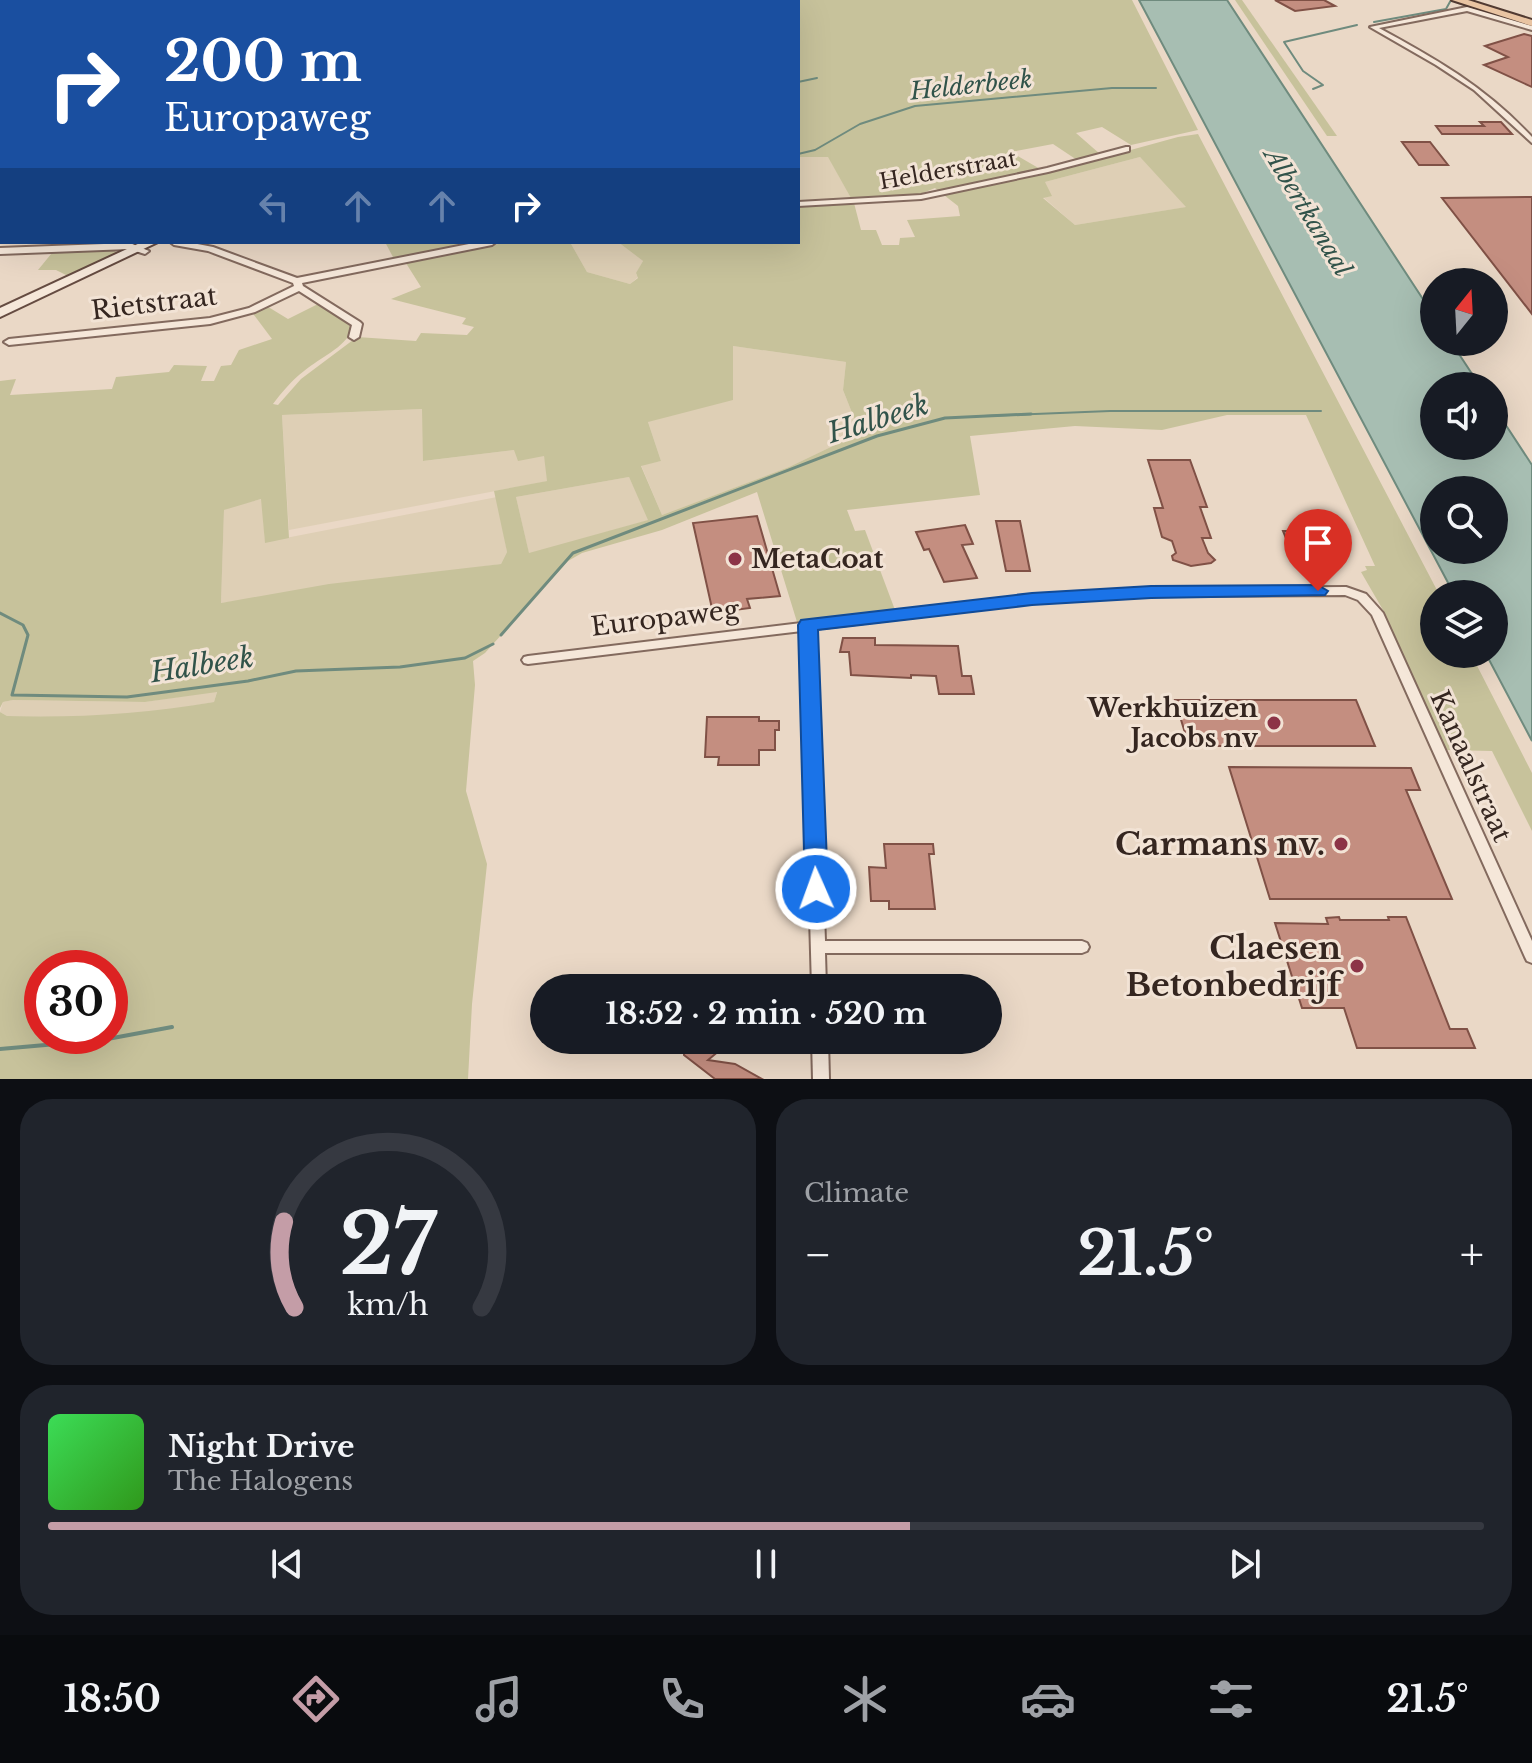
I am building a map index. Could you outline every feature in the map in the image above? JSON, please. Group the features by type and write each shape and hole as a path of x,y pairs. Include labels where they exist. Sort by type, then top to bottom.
{"main road":[{"path":"1457,0 1532,23"},
{"path":"1472,0 1532,23"},
{"path":"0,313 145,247"}],"street":[{"path":"1532,23 1467,9 1373,27 1459,74 1500,105 1532,141"},
{"name":"Helderstraat","path":"800,204 921,197 1126,149"},
{"path":"184,244 210,249 298,284 350,317 357,324 354,337"},
{"path":"298,284 483,244"},
{"path":"0,251 43,247 145,247"},
{"name":"Rietstraat","path":"9,342 210,321 252,310 298,284"},
{"name":"Europaweg","path":"528,660 980,604 1122,593 1346,591 1362,597"},
{"name":"Kanaalstraat","path":"1362,597 1377,613 1532,957"},
{"path":"808,625 819,974"},
{"path":"818,947 1082,947"},
{"path":"820,1054 821,1079"}],"shaded area":[{"path":"800,0 1132,0 1198,130 1131,145 1102,127 1076,133 1100,154 1077,160 1053,144 1011,152 1047,173 1198,134 1420,558 1420,564 1423,564 1432,580 1420,580 1420,668 1478,668 1532,773 1532,831 1492,751 1446,750 1383,610 1361,572 1367,570 1365,566 1375,566 1306,415 1227,415 1162,430 1075,426 970,436 980,495 847,510 855,531 865,530 895,610 797,622 757,492 662,530 582,553 568,561 485,653 473,661 475,685 466,791 487,864 472,1004 468,1079 0,1079 0,712 7,716 85,716 136,712 214,702 217,692 145,702 13,700 3,702 0,708 0,381 16,379 10,395 112,389 116,377 169,372 174,365 207,366 201,381 214,381 221,366 231,365 239,350 272,339 251,311 265,305 288,319 322,302 353,329 338,347 291,382 273,404 278,405 301,379 357,337 416,341 421,333 467,335 474,327 462,324 466,318 391,299 421,287 404,260 498,244 571,244 587,272 630,284 638,278 636,273 643,261 621,244 800,244 800,205 854,203 861,230 876,230 882,245 899,245 900,238 915,237 907,220 960,216 958,206 935,188 918,195 852,200 828,157 800,157","holes":["1140,157 1186,207 1075,225 1043,198 1052,196 1045,182","733,346 846,362 843,390 860,433 789,467 662,515 641,466 661,461 648,422 733,400","422,409 423,461 514,450 518,461 544,456 547,481 494,491 507,552 501,564 329,584 221,603 224,510 261,499 265,543 289,538 282,415","629,477 648,520 529,553 516,497"]},
{"path":"1235,0 1242,0 1337,136 1327,136"},
{"path":"828,156 852,200 800,202 800,157"},
{"path":"1140,157 1187,207 1075,225 1043,197 1045,182"},
{"path":"386,244 477,244 394,259"},
{"path":"571,244 621,244 643,261 636,274 638,277 630,284 587,272"},
{"path":"56,248 114,250 117,253 70,277 56,270 38,270"},
{"path":"733,346 846,362 843,390 860,433 789,467 662,515 641,465 661,461 648,422"},
{"path":"423,409 424,461 514,450 544,455 548,481 289,530 282,415"},
{"path":"629,477 649,520 529,554 516,497"},
{"path":"497,497 507,552 501,564 221,603 224,510 232,506 262,499 265,542"},
{"path":"217,691 214,702 158,712 87,718 7,716 0,712 3,702 13,700 145,702"}],"water":[{"name":"Albertkanaal","path":"1139,0 1227,0 1420,295 1420,356 1460,356 1471,372 1420,372 1420,460 1508,460 1508,428 1532,465 1532,741 1493,668 1508,668 1508,580 1447,580 1438,564 1508,564 1508,476 1420,476 1420,530"}],"building":[{"path":"1275,0 1324,0 1335,6 1295,11"},
{"path":"1524,34 1532,36 1532,87 1484,65 1508,57 1485,46"},
{"path":"1480,122 1501,122 1512,134 1442,134 1436,126 1484,126"},
{"path":"1402,142 1430,142 1448,165 1419,165"},
{"path":"1532,197 1532,314 1508,283 1508,268 1496,268 1442,198"},
{"path":"1148,460 1190,460 1207,507 1200,507 1211,538 1202,538 1208,553 1215,560 1211,563 1191,566 1173,560 1172,556 1176,553 1172,541 1162,537 1154,508 1163,508"},
{"name":"MetaCoat","path":"757,516 780,596 747,599 750,608 713,613 693,523"},
{"path":"996,521 1020,521 1030,571 1006,571"},
{"path":"965,525 973,544 962,545 977,578 944,582 929,549 924,550 916,532"},
{"path":"1283,531 1317,531 1323,543 1288,543"},
{"path":"843,638 875,638 875,645 958,646 962,676 971,676 974,694 939,694 936,676 851,675 849,652 840,652"},
{"name":"Werkhuizen Jacobs nv","path":"1175,700 1356,700 1375,746 1189,746"},
{"path":"707,717 759,717 759,721 779,721 779,730 775,730 775,750 759,750 759,765 718,765 719,757 705,757"},
{"name":"Carmans nv.","path":"1229,767 1411,768 1420,790 1406,790 1452,899 1270,899"},
{"path":"884,844 933,844 934,854 929,854 935,909 889,909 889,901 871,901 869,867 886,868"},
{"name":"Claesen Betonbedrijf","path":"1339,917 1340,920 1389,920 1388,917 1406,917 1450,1029 1467,1029 1475,1048 1357,1048 1344,1008 1302,1008 1275,923 1328,924 1326,918"},
{"path":"715,1054 708,1060 735,1064 762,1079 715,1079 684,1055"}],"waterway":[{"name":"Helderbeek","path":"1374,22 1446,9 1451,0"},
{"name":"Helderbeek","path":"1313,89 1323,85 1303,71 1284,42 1357,25"},
{"path":"800,82 817,78"},
{"name":"Helderbeek","path":"800,154 815,150 860,124 915,106 1112,88 1156,88"},
{"name":"Halbeek","path":"1011,415 1110,411 1321,411"},
{"name":"Halbeek","path":"1011,415 1031,414"},
{"name":"Halbeek","path":"501,635 573,553 877,436 945,418 1011,415"},
{"name":"Halbeek","path":"984,416 1011,415"},
{"name":"Halbeek","path":"0,613 23,625 28,635 12,695 127,697 248,681 296,671 400,667 465,658 493,644"},
{"path":"0,1049 102,1040 172,1027"}],"place":[{"name":"MetaCoat","path":"735,559"},
{"name":"Werkhuizen Jacobs nv","path":"1274,723"},
{"name":"Carmans nv.","path":"1341,844"},
{"name":"Claesen Betonbedrijf","path":"1357,966"}],"route":[{"path":"816,889 808,625 1032,599 1151,592 1318,591"}]}
